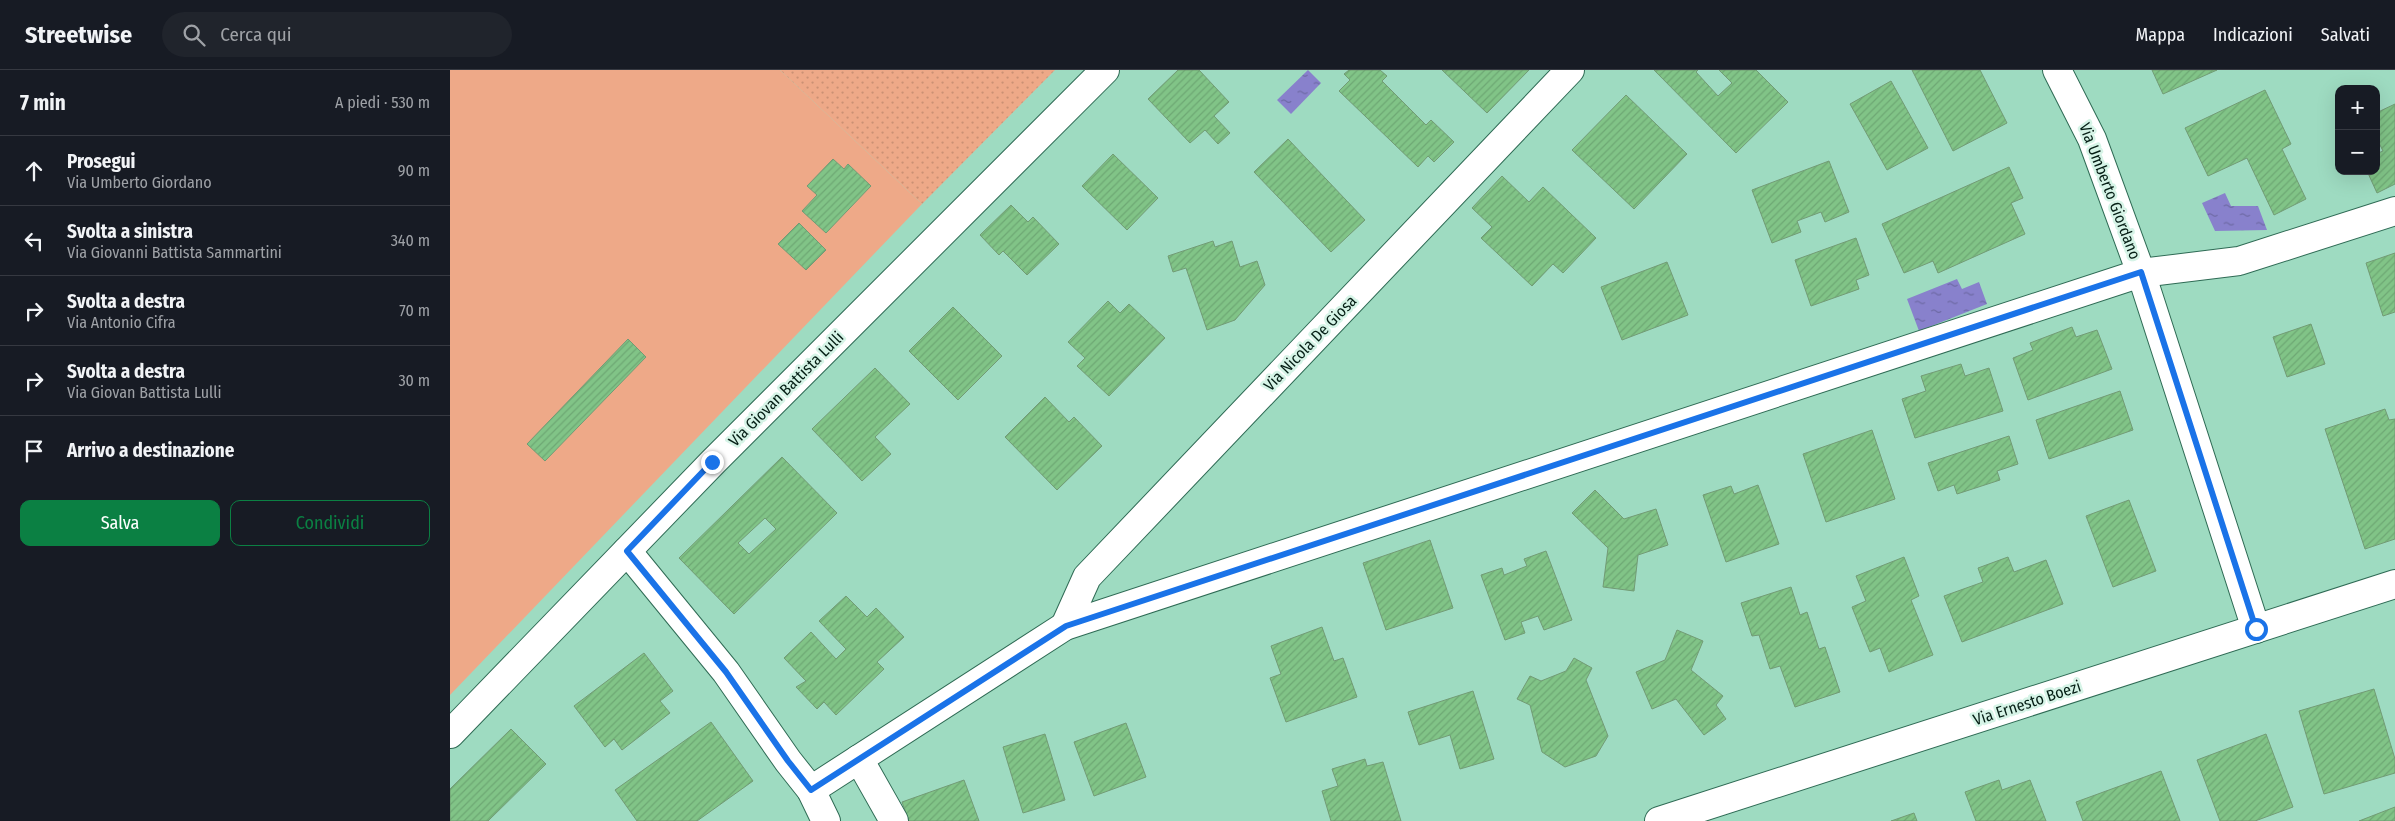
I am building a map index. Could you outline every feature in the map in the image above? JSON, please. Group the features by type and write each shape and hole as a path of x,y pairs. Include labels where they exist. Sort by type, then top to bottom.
{"street":[{"name":"Via Giovan Battista Lulli","path":"450,734 901,272 1105,70"},
{"name":"Via Nicola De Giosa","path":"1066,626 1087,577 1570,70"},
{"name":"Via Umberto Giordano","path":"2057,70 2092,139 2141,272 2256,629"},
{"path":"811,790 1066,626 2141,272 2239,261 2395,211"},
{"path":"627,551 726,672 788,761 811,790 826,821"},
{"name":"Via Ernesto Boezi","path":"1659,821 2395,584"},
{"path":"859,759 894,821"}],"shaded area":[{"path":"450,70 780,70 922,204 450,695"},
{"path":"780,70 1055,70 922,204"}],"water":[{"path":"1308,70 1321,83 1291,114 1277,100"},
{"path":"2225,193 2231,206 2258,206 2267,230 2215,231 2202,203"},
{"path":"1957,279 1962,289 1979,282 1987,304 1919,331 1907,299"}],"building":[{"path":"1178,70 1199,70 1229,102 1214,116 1230,133 1218,144 1205,130 1190,143 1148,99"},
{"path":"1349,70 1380,70 1387,76 1382,81 1426,125 1431,120 1454,142 1434,162 1428,156 1418,167 1339,91 1350,80 1344,74"},
{"path":"1442,70 1529,70 1487,113"},
{"path":"1654,70 1698,70 1696,72 1718,96 1732,83 1719,70 1756,70 1788,102 1736,153"},
{"path":"1912,70 1980,70 2007,123 1953,151"},
{"path":"2152,70 2217,70 2163,94"},
{"path":"1891,81 1928,148 1887,170 1850,104"},
{"path":"2265,90 2291,144 2282,149 2306,199 2274,215 2247,158 2208,176 2185,128"},
{"path":"1626,95 1687,154 1634,209 1572,150"},
{"path":"2395,104 2395,184 2377,193 2369,175 2380,175 2380,152 2383,151 2380,145 2380,111"},
{"path":"1288,139 1365,220 1331,252 1254,172"},
{"path":"1113,154 1158,198 1127,230 1082,186"},
{"path":"833,159 844,169 848,164 871,186 826,233 802,211 817,195 807,186"},
{"path":"1829,161 1849,212 1825,222 1821,212 1797,221 1801,232 1772,243 1752,190"},
{"path":"2009,167 2023,198 2011,203 2025,234 1938,273 1933,261 1904,273 1882,224"},
{"path":"1502,176 1529,202 1543,187 1596,238 1563,273 1553,264 1532,286 1481,238 1492,227 1472,208"},
{"path":"1011,205 1028,222 1033,217 1059,244 1027,275 1003,251 999,255 980,235"},
{"path":"799,223 826,250 806,270 778,244"},
{"path":"1856,238 1869,275 1856,280 1859,289 1811,306 1795,260"},
{"path":"1213,241 1215,247 1232,241 1240,267 1257,261 1265,285 1235,320 1207,330 1186,268 1173,272 1168,256"},
{"path":"2395,253 2395,312 2383,316 2366,263"},
{"path":"1667,262 1688,315 1622,340 1601,287"},
{"path":"1108,301 1120,313 1129,304 1165,338 1109,396 1077,366 1085,358 1068,342"},
{"path":"953,307 1002,356 958,400 909,351"},
{"path":"2311,324 2325,364 2287,377 2273,337"},
{"path":"2072,327 2076,337 2097,330 2112,369 2028,400 2013,358 2033,350 2030,343"},
{"path":"628,339 646,357 545,461 527,444"},
{"path":"1961,364 1965,376 1989,368 2003,411 1915,438 1902,399 1926,391 1921,376"},
{"path":"875,368 910,404 875,437 891,454 862,481 812,429"},
{"path":"2120,391 2133,430 2049,459 2036,420"},
{"path":"1045,397 1069,422 1074,417 1102,446 1057,490 1005,437"},
{"path":"2385,409 2389,420 2395,419 2395,539 2365,549 2325,429"},
{"path":"1872,430 1895,499 1826,522 1803,454"},
{"path":"2009,436 2018,464 1997,471 2000,480 1957,494 1954,485 1938,491 1928,463"},
{"path":"782,457 837,513 734,614 679,558","holes":["765,518 776,529 749,554 738,543"]},
{"path":"1758,485 1779,544 1726,562 1703,495 1731,486 1734,494"},
{"path":"1595,490 1624,519 1656,509 1668,545 1638,555 1634,591 1603,587 1608,548 1572,513"},
{"path":"2129,500 2156,571 2113,587 2086,516"},
{"path":"1430,540 1453,608 1386,630 1363,563"},
{"path":"1546,551 1572,620 1544,630 1538,616 1521,622 1525,633 1505,640 1481,575 1502,568 1504,575 1527,566 1524,559"},
{"path":"1904,557 1919,596 1911,600 1933,655 1889,672 1880,648 1870,652 1852,607 1866,601 1856,576"},
{"path":"2008,557 2014,572 2046,560 2063,604 1962,642 1944,596 1983,582 1978,568"},
{"path":"1791,587 1800,615 1807,612 1819,649 1825,647 1840,692 1795,707 1780,666 1770,669 1759,635 1752,636 1741,603"},
{"path":"846,596 867,617 876,608 904,637 877,662 884,669 836,715 824,702 817,709 796,687 806,681 784,658 811,632 836,659 846,649 819,621"},
{"path":"1322,627 1334,661 1343,658 1357,697 1286,722 1270,678 1281,674 1271,646"},
{"path":"1677,630 1703,641 1691,670 1723,696 1716,705 1726,719 1704,735 1676,699 1652,709 1636,672 1665,660"},
{"path":"644,653 673,691 660,701 670,713 622,750 614,739 605,747 574,706"},
{"path":"1574,658 1592,668 1586,680 1608,736 1596,756 1565,767 1542,752 1530,705 1517,699 1530,676 1541,681 1566,671"},
{"path":"2374,689 2395,759 2395,773 2324,794 2299,711"},
{"path":"1473,691 1494,759 1460,769 1450,735 1419,745 1408,712"},
{"path":"711,722 753,781 697,821 637,821 615,790"},
{"path":"1126,723 1146,777 1094,796 1074,742"},
{"path":"511,729 546,764 488,821 450,821 450,789"},
{"path":"1045,734 1065,800 1023,813 1003,747"},
{"path":"2266,734 2293,807 2255,821 2220,821 2197,760"},
{"path":"1365,759 1367,766 1383,762 1401,821 1331,821 1322,791 1338,786 1332,769"},
{"path":"2161,771 2180,821 2083,821 2076,802"},
{"path":"964,780 979,821 909,821 902,802"},
{"path":"1999,780 2002,790 2030,780 2046,821 1976,821 1965,792"},
{"path":"2395,807 2395,821 2359,821"},
{"path":"1914,813 1917,821 1891,821"}],"route":[{"path":"712,462 627,551 726,672 788,761 811,790 1066,626 2141,272 2256,629"}]}
